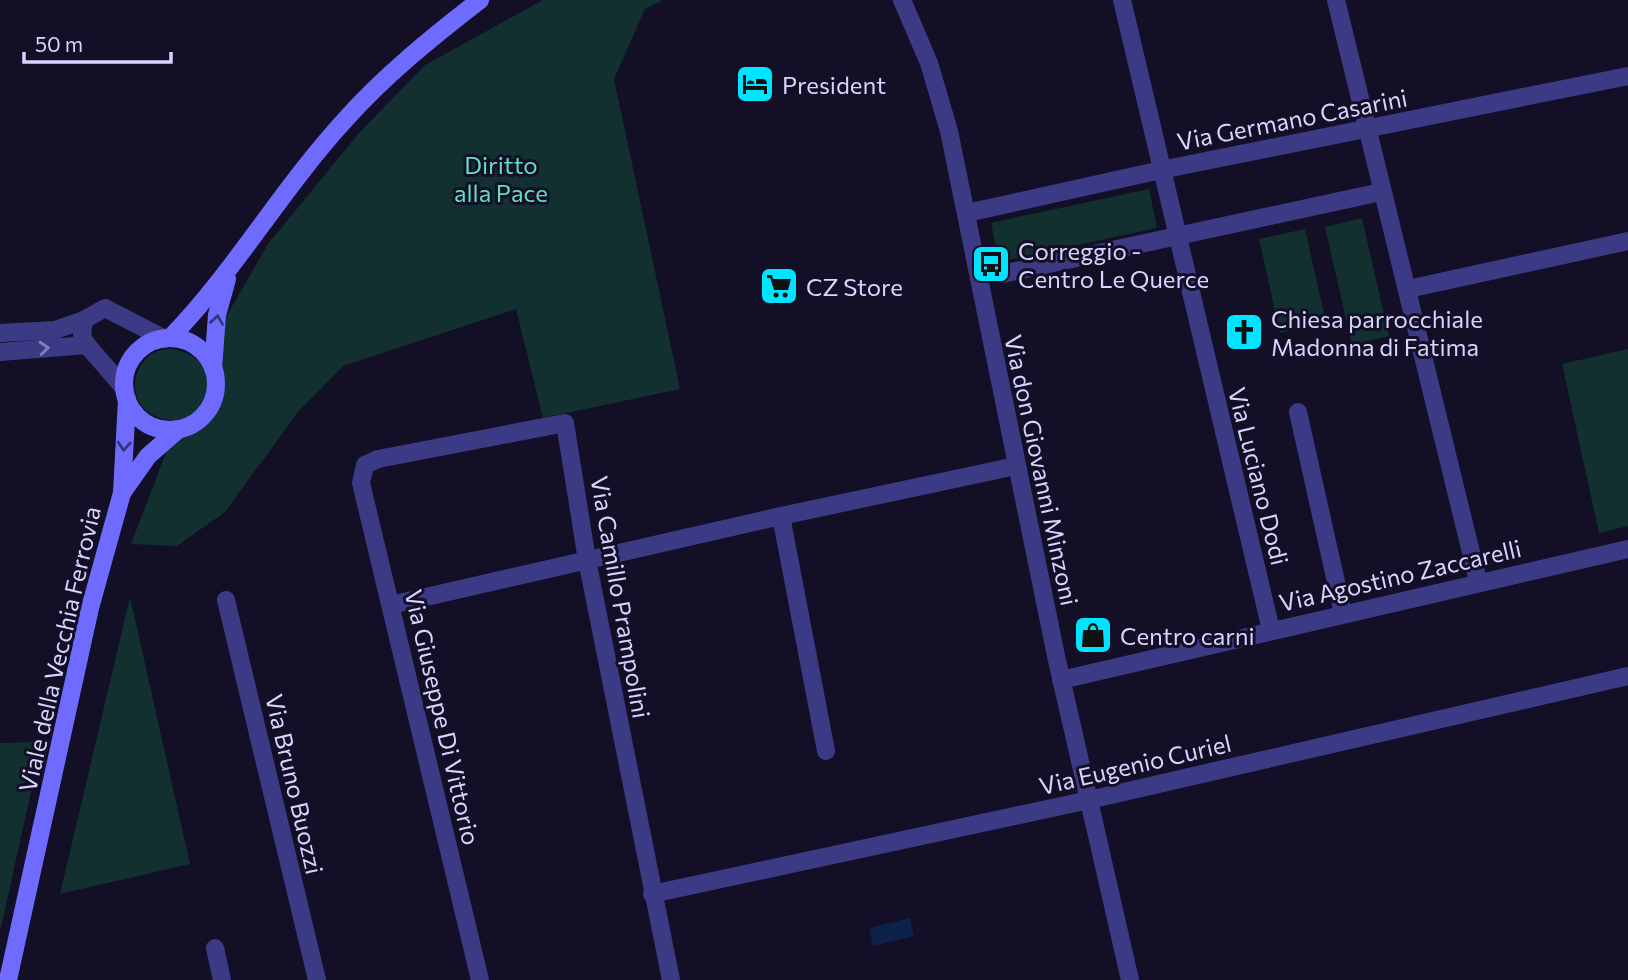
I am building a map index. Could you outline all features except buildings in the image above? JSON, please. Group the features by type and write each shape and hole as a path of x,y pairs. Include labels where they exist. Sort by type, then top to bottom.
{"main road":[{"name":"Viale della Vecchia Ferrovia","path":"8,980 90,608 122,493 125,373 135,354 150,343 168,339 229,272 266,217 344,121 422,46 480,0"},
{"name":"Viale della Vecchia Ferrovia","path":"122,493 148,456 179,429 195,422 211,404 216,385 213,369 217,315 229,272"},
{"path":"168,339 195,346 213,369"},
{"path":"126,394 135,414 150,425 179,429"}],"street":[{"name":"Via don Giovanni Minzoni","path":"895,0 904,7 929,63 946,120 1061,680 1130,980"},
{"path":"1122,2 1141,0"},
{"path":"1336,0 1478,581"},
{"name":"Via Luciano Dodi","path":"1122,2 1271,630"},
{"name":"Via Germano Casarini","path":"967,213 1161,170 1628,76"},
{"path":"1002,274 1381,192"},
{"path":"1408,289 1628,242"},
{"path":"0,333 55,331 84,320 105,308 168,339"},
{"path":"84,320 82,336 87,345 126,394"},
{"path":"0,352 87,345"},
{"path":"1298,412 1343,613"},
{"name":"Via Camillo Prampolini","path":"365,465 379,459 565,423 587,560 671,980"},
{"name":"Via Giuseppe Di Vittorio","path":"365,465 361,483 480,980"},
{"path":"391,605 781,516 1016,466"},
{"path":"781,516 826,751"},
{"name":"Via Agostino Zaccarelli","path":"1061,680 1478,581 1628,549"},
{"name":"Via Bruno Buozzi","path":"226,600 317,980"},
{"name":"Via Eugenio Curiel","path":"652,894 1089,800 1628,676"},
{"path":"215,948 222,980"}],"green space":[{"name":"Diritto alla Pace","path":"543,0 663,0 645,9 614,79 680,389 543,418 516,309 343,366 298,412 225,512 177,546 131,544 178,421 154,416 140,404 135,388 138,372 147,358 161,350 179,350 200,362 268,244 359,133 425,65"},
{"path":"1149,189 1157,228 999,262 991,223"},
{"path":"1362,218 1389,336 1352,345 1325,227"},
{"path":"1305,229 1326,323 1280,333 1259,239"},
{"path":"1628,349 1628,526 1599,533 1562,364"},
{"path":"130,597 190,864 60,894"},
{"path":"42,742 0,932 0,743"}],"water":[{"path":"910,918 914,936 873,946 869,928"}],"place":[{"name":"President","path":"755,84"},
{"name":"Correggio - Centro Le Querce","path":"991,264"},
{"name":"CZ Store","path":"779,286"},
{"name":"Chiesa parrocchiale Madonna di Fatima","path":"1244,332"},
{"name":"Centro carni","path":"1093,635"}]}
